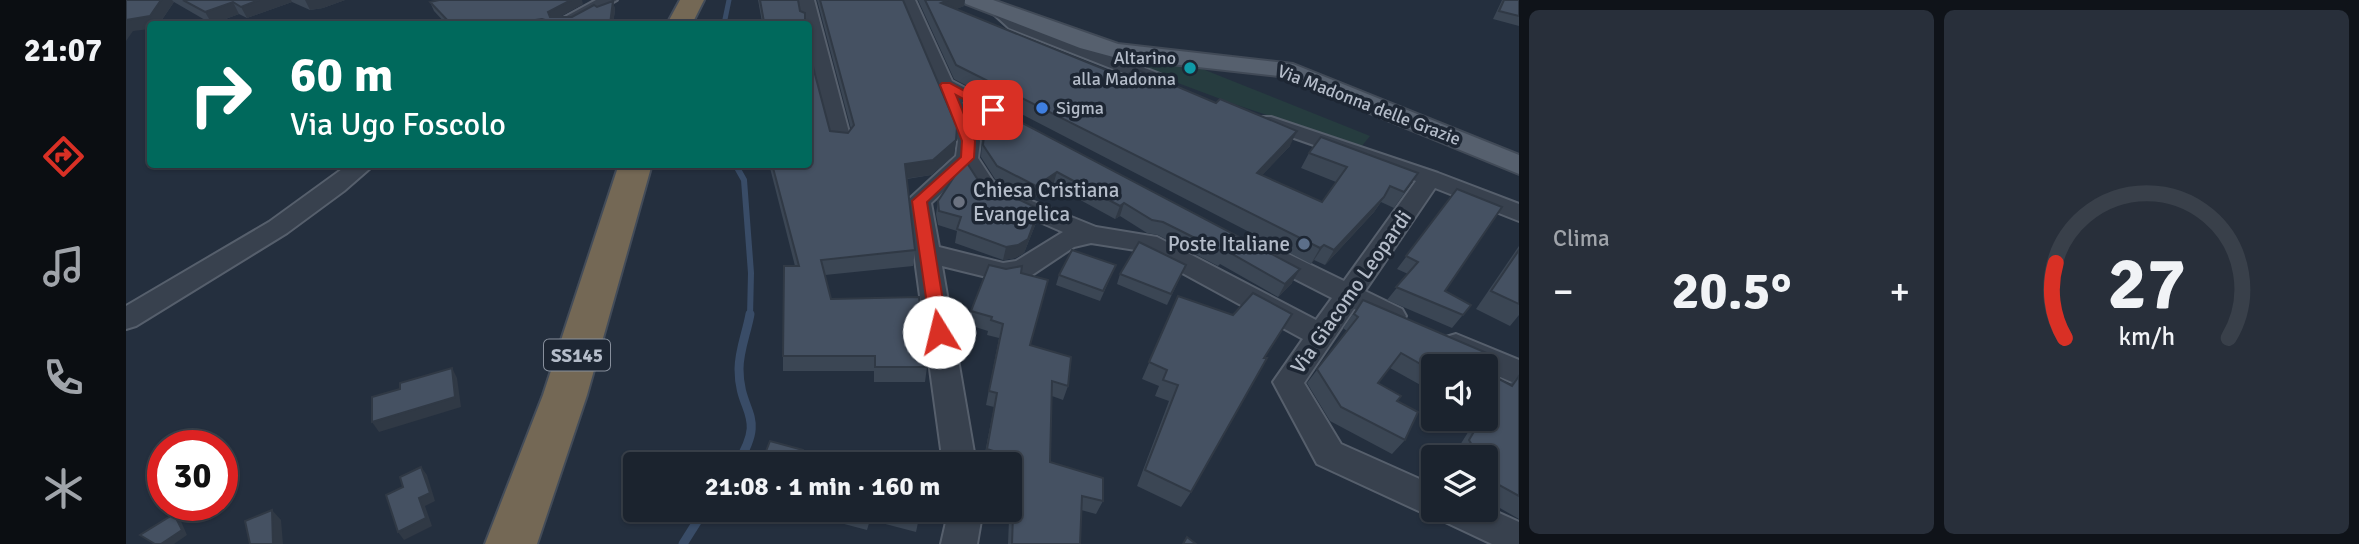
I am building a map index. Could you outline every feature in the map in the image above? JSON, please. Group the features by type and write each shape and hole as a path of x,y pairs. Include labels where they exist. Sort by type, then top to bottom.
{"highway":[{"path":"682,21 692,0"},
{"name":"SS145","path":"512,544 565,396 635,168"}],"main road":[{"name":"Via Madonna delle Grazie","path":"973,0 1088,43 1118,51 1284,69 1519,165"}],"street":[{"path":"567,21 609,0"},
{"path":"806,0 811,21"},
{"path":"907,0 969,141 967,158 985,186 1014,202 1091,235 1148,243 1320,335"},
{"path":"995,8 1015,24 1183,90"},
{"path":"812,25 840,140"},
{"path":"946,85 1019,124"},
{"path":"1246,114 1430,178 1519,213"},
{"path":"958,452 919,201 967,158"},
{"path":"126,319 242,253 318,202 358,168"},
{"name":"Via Giacomo Leopardi","path":"1421,495 1329,454 1288,382 1430,178"},
{"path":"927,253 1003,272 1023,269 1066,240 1091,235"},
{"path":"1250,245 1348,297 1409,324"},
{"path":"1433,335 1519,373"},
{"path":"959,544 963,522"},
{"path":"1482,522 1519,539"}],"green space":[{"path":"1111,58 1190,64 1370,136 1361,147"}],"building":[{"path":"126,0 161,0 150,16 126,20"},
{"path":"183,0 259,0 241,7 233,2 205,12"},
{"path":"571,0 548,12 550,17 572,17 594,5 597,7 613,1 610,21 448,21 430,2"},
{"path":"760,0 798,0 800,11 805,13 805,21 764,21"},
{"path":"820,0 903,0 957,127 956,140 933,160 905,164 915,250 821,260 831,299 919,297 927,367 875,367 875,356 783,356 784,266 799,266 773,168 812,168 812,63 830,131 848,133 854,125"},
{"path":"925,0 948,0 941,3 1123,77 1136,69 1216,103 1220,99 1297,131 1257,173 1322,202 1347,167 1309,153 1321,137 1418,173 1404,192 1390,186 1384,197 1334,250 1324,245 1320,248 956,65"},
{"path":"1504,0 1519,0 1519,16 1499,11"},
{"path":"969,95 1300,269 1285,284 1227,251 1225,253 1163,222 1152,220 1124,203 1120,206 1057,172 1036,186 997,166 983,145 985,127"},
{"path":"967,163 978,180 1039,209 1028,239 1018,245 1006,247 957,229 961,217 939,211 938,201 958,171"},
{"path":"1457,189 1502,207 1445,291 1471,305 1463,315 1396,287 1418,262 1406,256"},
{"path":"1139,242 1186,265 1171,294 1120,274"},
{"path":"1072,250 1116,265 1103,291 1059,275"},
{"path":"1519,250 1519,304 1491,291"},
{"path":"989,265 1006,269 1022,266 1021,273 1048,280 1030,345 1071,357 1068,386 1052,381 1050,462 1103,478 1103,501 1082,496 1080,544 1012,544 1013,522 1022,522 1022,452 996,452 987,449 997,393 989,391 1003,324 991,320 992,317 971,311"},
{"path":"1253,293 1292,314 1264,358 1267,358 1191,492 1145,470 1178,385 1163,380 1167,370 1149,362 1178,296 1233,315"},
{"path":"1363,300 1489,354 1421,354 1421,364 1401,353 1378,383 1401,396 1397,401 1418,412 1405,440 1341,407 1317,369 1358,317 1354,314"},
{"path":"452,368 455,397 372,422 372,397 400,389 400,383"},
{"path":"1519,376 1519,496 1498,484 1498,445 1472,445 1469,440 1474,431 1498,431 1498,378 1512,386"},
{"path":"770,441 803,450 802,452 766,452"},
{"path":"421,467 430,493 419,498 426,518 398,532 386,495 403,487 400,477"},
{"path":"272,510 273,544 250,544 245,521"},
{"path":"163,521 178,521 182,530 161,544 155,544 140,535"},
{"path":"1187,537 1196,544 1183,544"}],"waterway":[{"path":"725,21 729,0"},
{"path":"737,168 744,180 751,273 750,316"},
{"path":"743,452 751,424 740,384 739,369 750,314"},
{"path":"683,544 697,522"}],"place":[{"name":"Altarino alla Madonna","path":"1190,68"},
{"name":"Sigma","path":"1042,108"},
{"name":"Chiesa Cristiana Evangelica","path":"959,202"},
{"name":"Poste Italiane","path":"1304,244"}],"route":[{"path":"939,332 919,201 967,158 969,141 946,85 993,110"}]}
